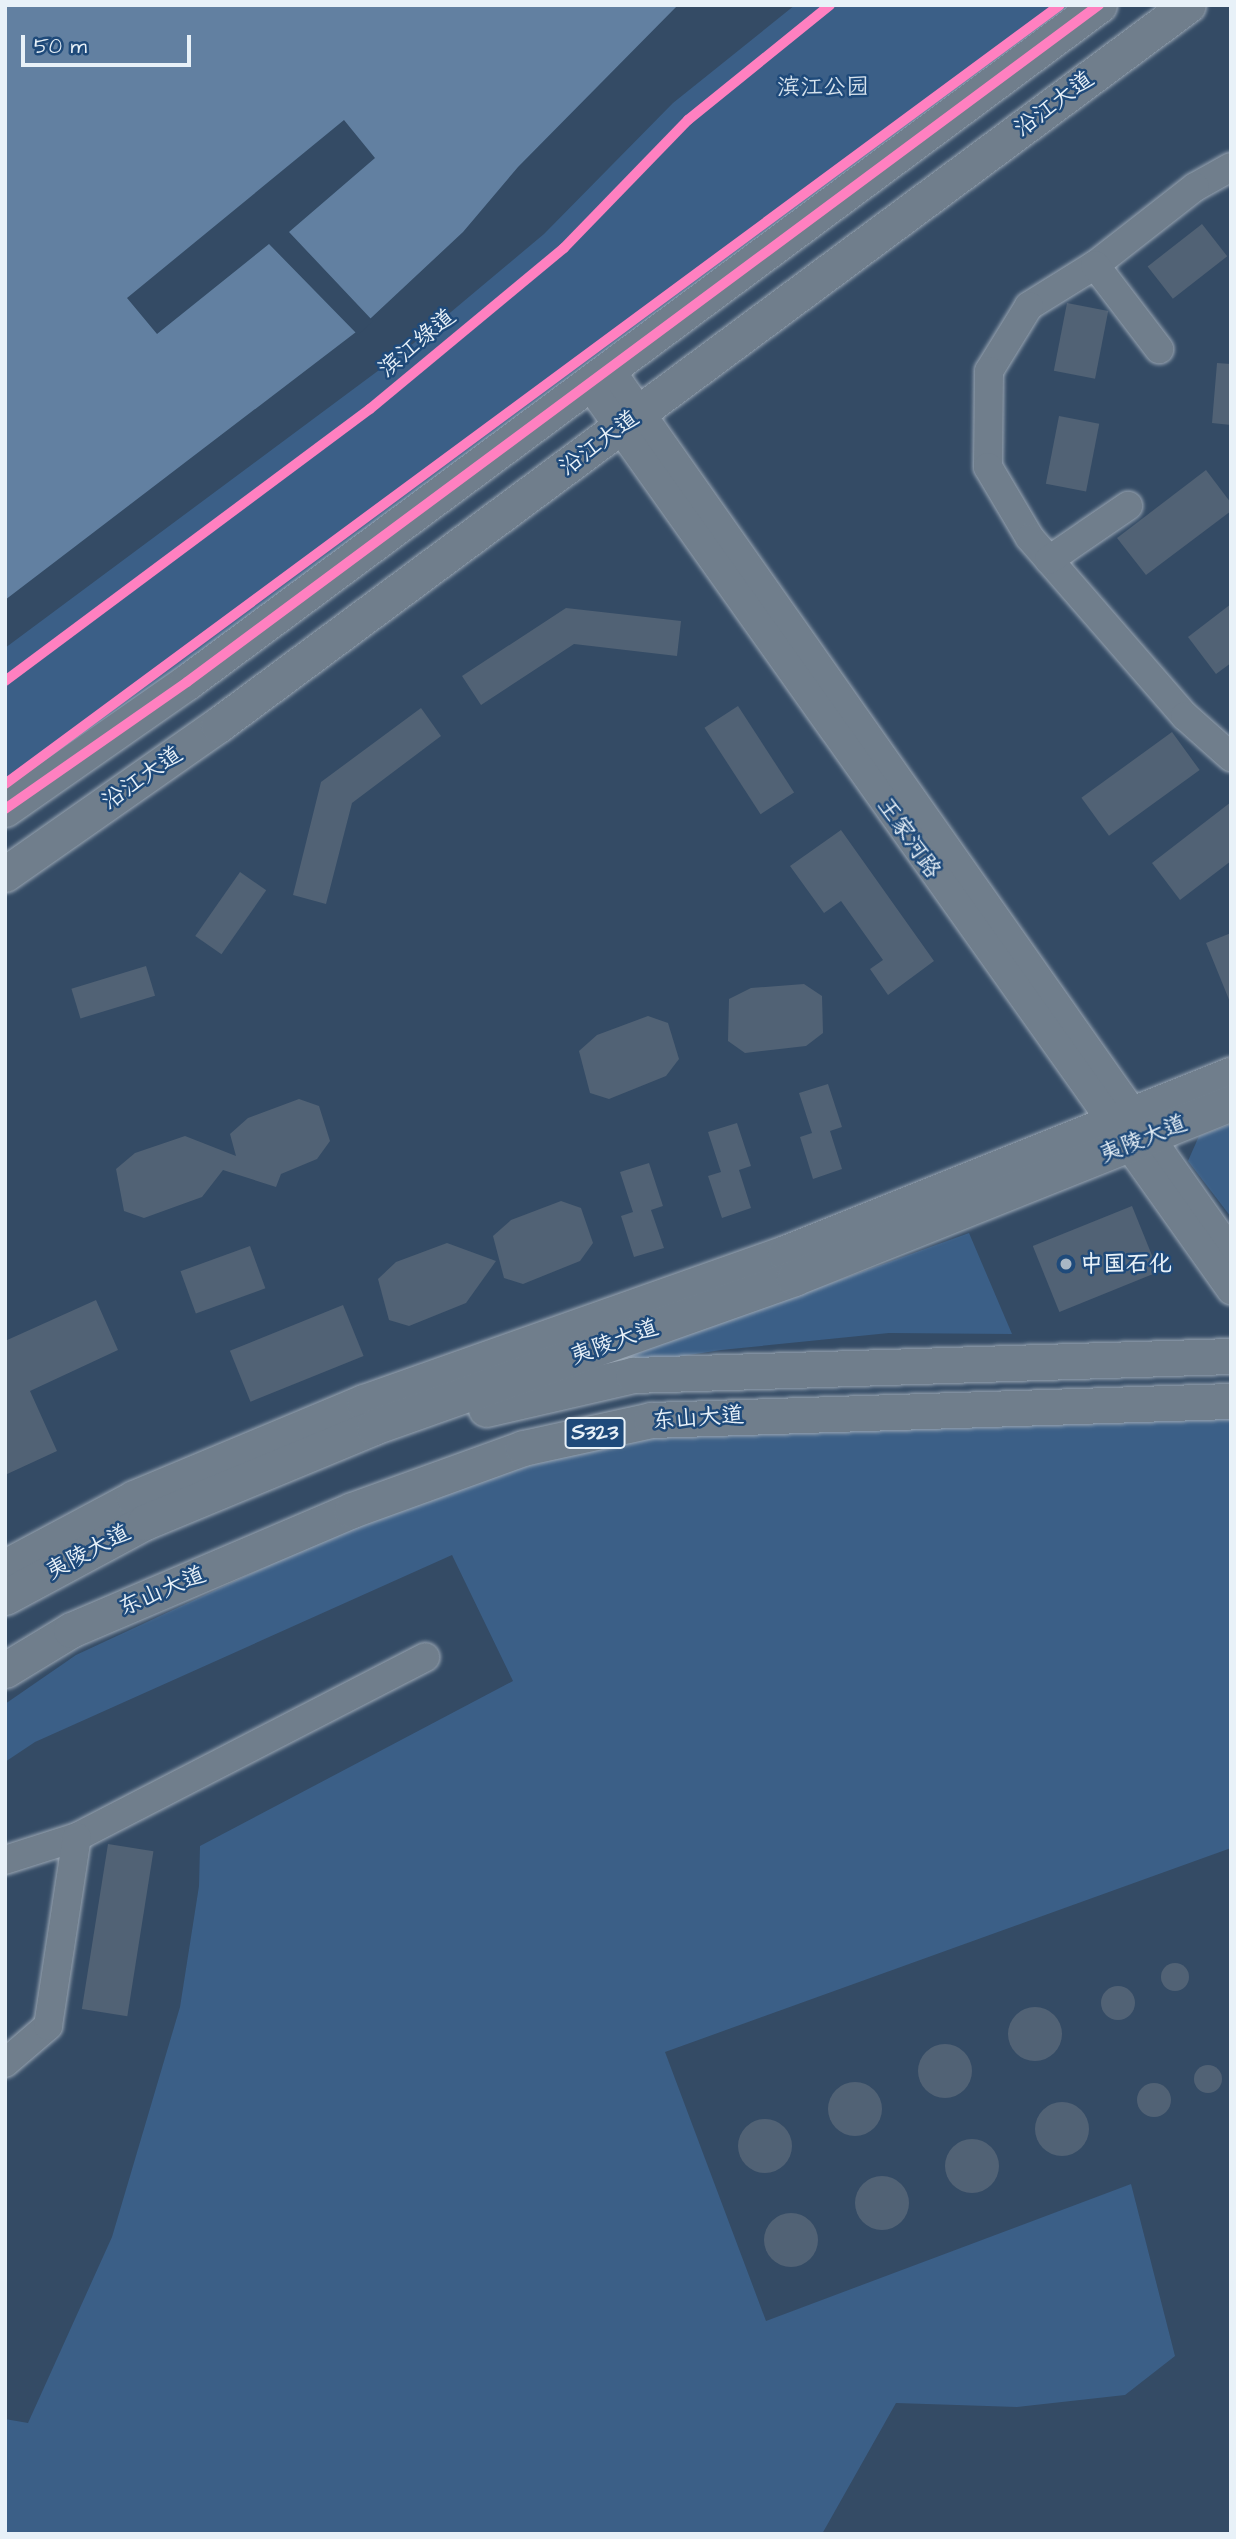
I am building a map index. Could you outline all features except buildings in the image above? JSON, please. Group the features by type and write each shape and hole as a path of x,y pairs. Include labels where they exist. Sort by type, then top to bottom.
{"main road":[{"path":"5,809 187,682 1099,5"},
{"name":"沿江大道","path":"5,874 218,725 1188,5"},
{"name":"夷陵大道","path":"5,1597 145,1522 374,1427 794,1278 1130,1129 1231,1075"},
{"name":"夷陵大道","path":"5,1567 134,1498 365,1402 1130,1129 1231,1104"},
{"name":"东山大道","path":"5,1611 46,1586 329,1466 502,1404 633,1375 768,1367 1231,1356"},
{"name":"东山大道","path":"5,1670 71,1630 352,1510 523,1448 651,1420 784,1412 1231,1401"}],"street":[{"path":"1231,167 1195,187 1095,265 1029,306 989,371 988,467 1030,538 1185,716 1231,757"},
{"path":"1095,265 1159,349"},
{"name":"王家河路","path":"599,377 1130,1129 1231,1290"},
{"path":"1049,560 1128,506"},
{"name":"王家河路","path":"1130,1129 1231,1252"},
{"path":"5,1860 78,1837 425,1657"},
{"path":"5,2063 48,2026 78,1837"}],"green space":[{"name":"滨江公园","path":"795,5 1072,5 363,533 5,793 5,648 402,353 544,234 673,103"},
{"path":"1231,1124 1231,1217 1188,1161 1199,1136"},
{"path":"969,1233 1012,1334 889,1333 721,1350 588,1371"},
{"path":"1231,1408 1231,1848 665,2052 766,2321 1131,2184 1175,2356 1125,2395 1017,2407 896,2403 822,2534 5,2534 5,2419 28,2423 112,2237 180,2007 199,1886 200,1846 513,1681 452,1555 35,1742 5,1762 5,1704 76,1655 334,1535 518,1469 651,1430"}],"shaded area":[{"path":"5,5 678,5 518,167 463,232 356,332 5,600"}],"pier":[{"path":"344,120 375,158 289,232 373,321 358,335 269,244 157,334 127,298"}],"cycle path":[{"name":"滨江绿道","path":"5,681 370,409 564,248 688,120 830,5"},
{"path":"5,784 1060,5"},
{"path":"5,809 187,682 1099,5"}],"place":[{"name":"中国石化","path":"1066,1264"}]}
